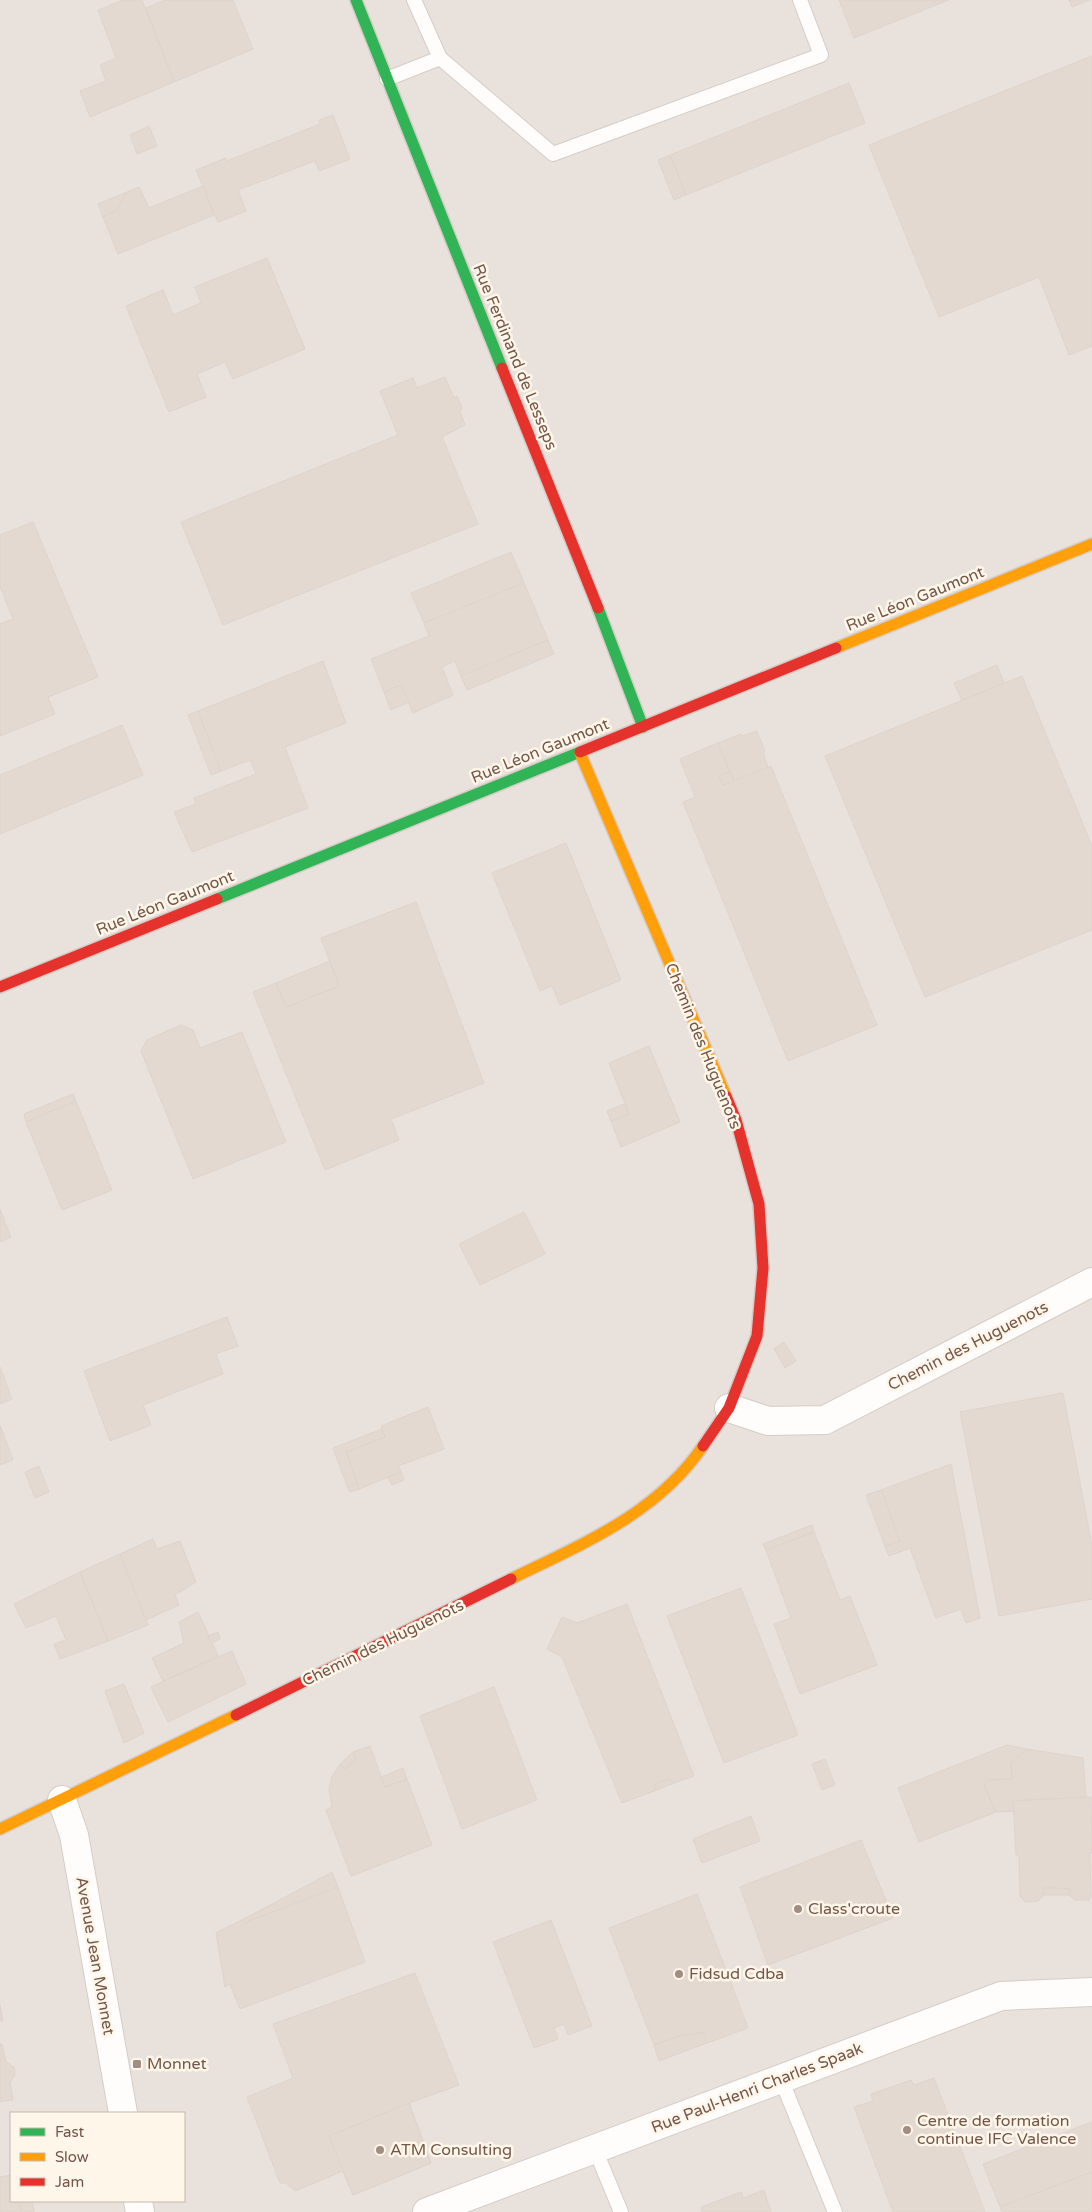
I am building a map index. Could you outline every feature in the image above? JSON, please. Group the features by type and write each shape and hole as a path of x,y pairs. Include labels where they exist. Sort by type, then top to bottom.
{"street":[{"name":"Rue Ferdinand de Lesseps","path":"356,0 634,699 643,726"},
{"name":"Rue Léon Gaumont","path":"0,987 1092,544"},
{"name":"Chemin des Huguenots","path":"0,1829 601,1535 655,1500 693,1461 729,1408 757,1336 764,1268 758,1204 736,1120 580,753"},
{"name":"Chemin des Huguenots","path":"729,1408 768,1421 825,1420 1092,1282"},
{"name":"Avenue Jean Monnet","path":"62,1800 74,1834 123,2112"},
{"name":"Rue Paul-Henri Charles Spaak","path":"427,2212 1001,1996 1092,1992"}],"lane":[{"path":"414,0 440,58 553,154 821,55 800,0"},
{"path":"387,79 440,58"},
{"path":"781,2079 835,2212"},
{"path":"595,2149 621,2212"}],"shaded area":[{"path":"0,0 1092,0 1092,2212 0,2212"}],"building":[{"path":"123,0 142,0 174,82 90,117 80,91 106,81 100,65 116,58 98,10"},
{"path":"165,0 233,0 253,49 174,82 146,8"},
{"path":"839,0 949,0 854,38"},
{"path":"1069,0 1090,0 1072,7"},
{"path":"1092,56 1092,346 1069,355 1039,277 939,317 869,145"},
{"path":"849,83 865,123 686,195 670,155"},
{"path":"333,115 350,159 319,171 315,161 238,190 246,211 218,222 196,170 226,158 227,161 320,124 319,120"},
{"path":"149,126 157,146 137,154 130,135"},
{"path":"670,155 686,195 674,200 658,160"},
{"path":"203,186 214,215 118,254 103,217 117,210 127,192 139,187 149,208"},
{"path":"127,192 117,210 103,217 98,204"},
{"path":"267,258 305,349 233,379 225,362 197,374 206,397 169,412 126,306 163,290 173,315 201,303 195,287"},
{"path":"445,377 454,398 457,396 462,408 460,412 465,425 442,437 478,524 223,625 181,522 398,435 380,391 413,378 417,388"},
{"path":"33,522 98,677 48,697 55,714 0,736 0,624 13,619 0,586 0,535"},
{"path":"511,552 524,583 424,623 411,593"},
{"path":"524,583 548,640 461,676 455,661 442,667 453,695 413,713 401,685 384,692 371,659 429,636 424,623"},
{"path":"548,640 554,654 467,690 461,676"},
{"path":"323,661 346,723 285,747 308,808 192,852 174,812 196,804 194,798 256,774 250,760 221,771 198,711"},
{"path":"997,665 1004,683 962,700 954,683"},
{"path":"1022,676 1092,846 1092,930 925,997 825,756"},
{"path":"401,685 409,702 391,710 384,692"},
{"path":"198,711 221,771 211,775 188,715"},
{"path":"122,725 143,775 0,834 0,775"},
{"path":"757,731 765,751 763,752 768,767 734,781 718,743 741,734 742,736"},
{"path":"718,743 730,772 719,776 723,785 771,766 877,1025 788,1061 683,802 695,797 680,759"},
{"path":"730,772 734,781 723,785 719,776"},
{"path":"566,843 621,980 560,1005 552,986 540,991 492,873"},
{"path":"416,902 484,1083 391,1119 399,1140 325,1170 253,992 276,983 286,1007 339,986 321,938"},
{"path":"330,961 339,986 286,1007 276,983"},
{"path":"181,1025 193,1030 200,1048 242,1032 286,1142 193,1179 141,1051 147,1040"},
{"path":"649,1046 680,1122 621,1147 611,1121 629,1114 609,1063"},
{"path":"73,1094 76,1101 26,1122 24,1114"},
{"path":"76,1101 112,1190 62,1210 26,1122"},
{"path":"624,1104 629,1114 611,1121 607,1111"},
{"path":"0,1209 11,1237 0,1242"},
{"path":"524,1212 545,1254 480,1285 459,1244"},
{"path":"227,1317 238,1346 216,1354 223,1374 143,1405 151,1425 110,1441 84,1371"},
{"path":"784,1342 796,1361 785,1368 774,1349"},
{"path":"0,1367 12,1399 0,1404"},
{"path":"1063,1393 1092,1546 1092,1599 999,1616 960,1412"},
{"path":"428,1407 444,1449 398,1466 401,1472 359,1489 346,1452 385,1437 381,1426"},
{"path":"0,1425 13,1460 0,1465"},
{"path":"382,1429 385,1437 346,1452 357,1483 348,1488 333,1448"},
{"path":"951,1464 980,1618 966,1623 961,1609 936,1618 910,1548 889,1556 885,1546 900,1541 881,1490"},
{"path":"39,1466 49,1492 35,1498 25,1472"},
{"path":"401,1472 404,1480 392,1485 388,1477"},
{"path":"357,1483 359,1489 350,1492 348,1488"},
{"path":"881,1490 900,1541 885,1546 866,1495"},
{"path":"812,1525 814,1532 766,1550 763,1544"},
{"path":"814,1532 840,1600 850,1596 877,1665 800,1694 774,1624 791,1618 766,1550"},
{"path":"153,1539 157,1549 180,1541 196,1582 175,1595 179,1605 146,1620 120,1554"},
{"path":"120,1554 148,1625 108,1641 80,1572"},
{"path":"80,1572 108,1641 60,1659 54,1644 66,1640 56,1616 26,1628 14,1604"},
{"path":"741,1588 798,1735 724,1763 667,1616"},
{"path":"627,1604 694,1776 674,1783 669,1779 655,1784 654,1791 622,1803 562,1657 547,1649 562,1617 577,1623"},
{"path":"198,1612 218,1656 163,1681 152,1658 184,1643 179,1622"},
{"path":"218,1632 220,1639 211,1643 208,1636"},
{"path":"232,1651 246,1684 168,1722 151,1687"},
{"path":"124,1684 144,1733 124,1743 105,1691"},
{"path":"494,1687 537,1800 462,1829 420,1716"},
{"path":"1007,1745 1027,1749 1011,1763 1012,1779 989,1780 984,1785 996,1812 919,1842 898,1788"},
{"path":"370,1746 385,1787 407,1779 432,1845 351,1876 326,1810 332,1807 329,1789 332,1777 340,1764 345,1769 356,1759 353,1752"},
{"path":"1027,1749 1083,1758 1086,1797 1013,1801 1014,1811 996,1812 984,1785 989,1780 1012,1779 1011,1763"},
{"path":"353,1752 356,1759 345,1769 340,1764"},
{"path":"825,1759 835,1785 822,1790 812,1764"},
{"path":"403,1768 407,1779 385,1787 381,1777"},
{"path":"669,1779 674,1783 654,1791 655,1784"},
{"path":"1091,1797 1092,1853 1090,1853 1091,1896 1089,1900 1075,1900 1069,1895 1070,1889 1044,1888 1043,1895 1038,1901 1025,1902 1020,1896 1019,1856 1016,1855 1013,1801"},
{"path":"751,1816 760,1841 702,1863 693,1839"},
{"path":"861,1840 893,1918 768,1965 740,1887"},
{"path":"332,1872 338,1887 244,1923 242,1920"},
{"path":"338,1887 365,1962 240,2009 230,1984 225,1987 216,1933 242,1920 244,1923"},
{"path":"1044,1888 1070,1889 1069,1895 1043,1895"},
{"path":"697,1894 748,2028 707,2043 703,2032 679,2036 654,2045 609,1928"},
{"path":"551,1920 592,2026 568,2035 564,2024 554,2028 558,2039 534,2048 493,1942"},
{"path":"415,1973 459,2085 409,2103 431,2163 353,2195 343,2171 295,2191 286,2183 280,2183 247,2097 293,2078 273,2024"},
{"path":"0,2005 3,2021 0,2021"},
{"path":"703,2032 707,2043 659,2061 654,2045 679,2036"},
{"path":"0,2044 2,2044 6,2062 14,2067 15,2075 10,2082 13,2100 0,2102"},
{"path":"934,2078 985,2212 893,2212 854,2107 873,2101 871,2094 911,2080 914,2085"},
{"name":"ATM Consulting","path":"409,2103 431,2163 353,2195 329,2136"},
{"path":"1092,2122 1092,2172 1000,2207 983,2164"},
{"path":"1092,2172 1092,2212 1002,2212 1000,2207"},
{"path":"10,2175 10,2202 19,2202 21,2212 0,2212 0,2177"},
{"path":"764,2190 771,2212 702,2212 701,2207 741,2192 743,2198"},
{"path":"19,2202 32,2202 34,2212 21,2212"}],"traffic: fast":[{"path":"356,0 502,368"},
{"path":"598,608 643,727"},
{"path":"217,899 580,752"}],"traffic: slow":[{"path":"836,648 1092,544"},
{"path":"580,753 726,1096"},
{"path":"511,1579 591,1539 641,1509 664,1491 703,1446"},
{"path":"0,1829 236,1715"}],"traffic: jam":[{"path":"502,368 598,608"},
{"path":"580,752 836,648"},
{"path":"0,987 217,899"},
{"path":"703,1446 729,1408 757,1336 763,1268 759,1204 736,1120 726,1096"},
{"path":"236,1715 511,1579"}],"place":[{"name":"Class'croute","path":"798,1909"},
{"name":"Fidsud Cdba","path":"679,1974"},
{"name":"Monnet","path":"137,2064"},
{"name":"Centre de formation continue IFC Valence","path":"907,2130"},
{"name":"ATM Consulting","path":"380,2150"}]}
